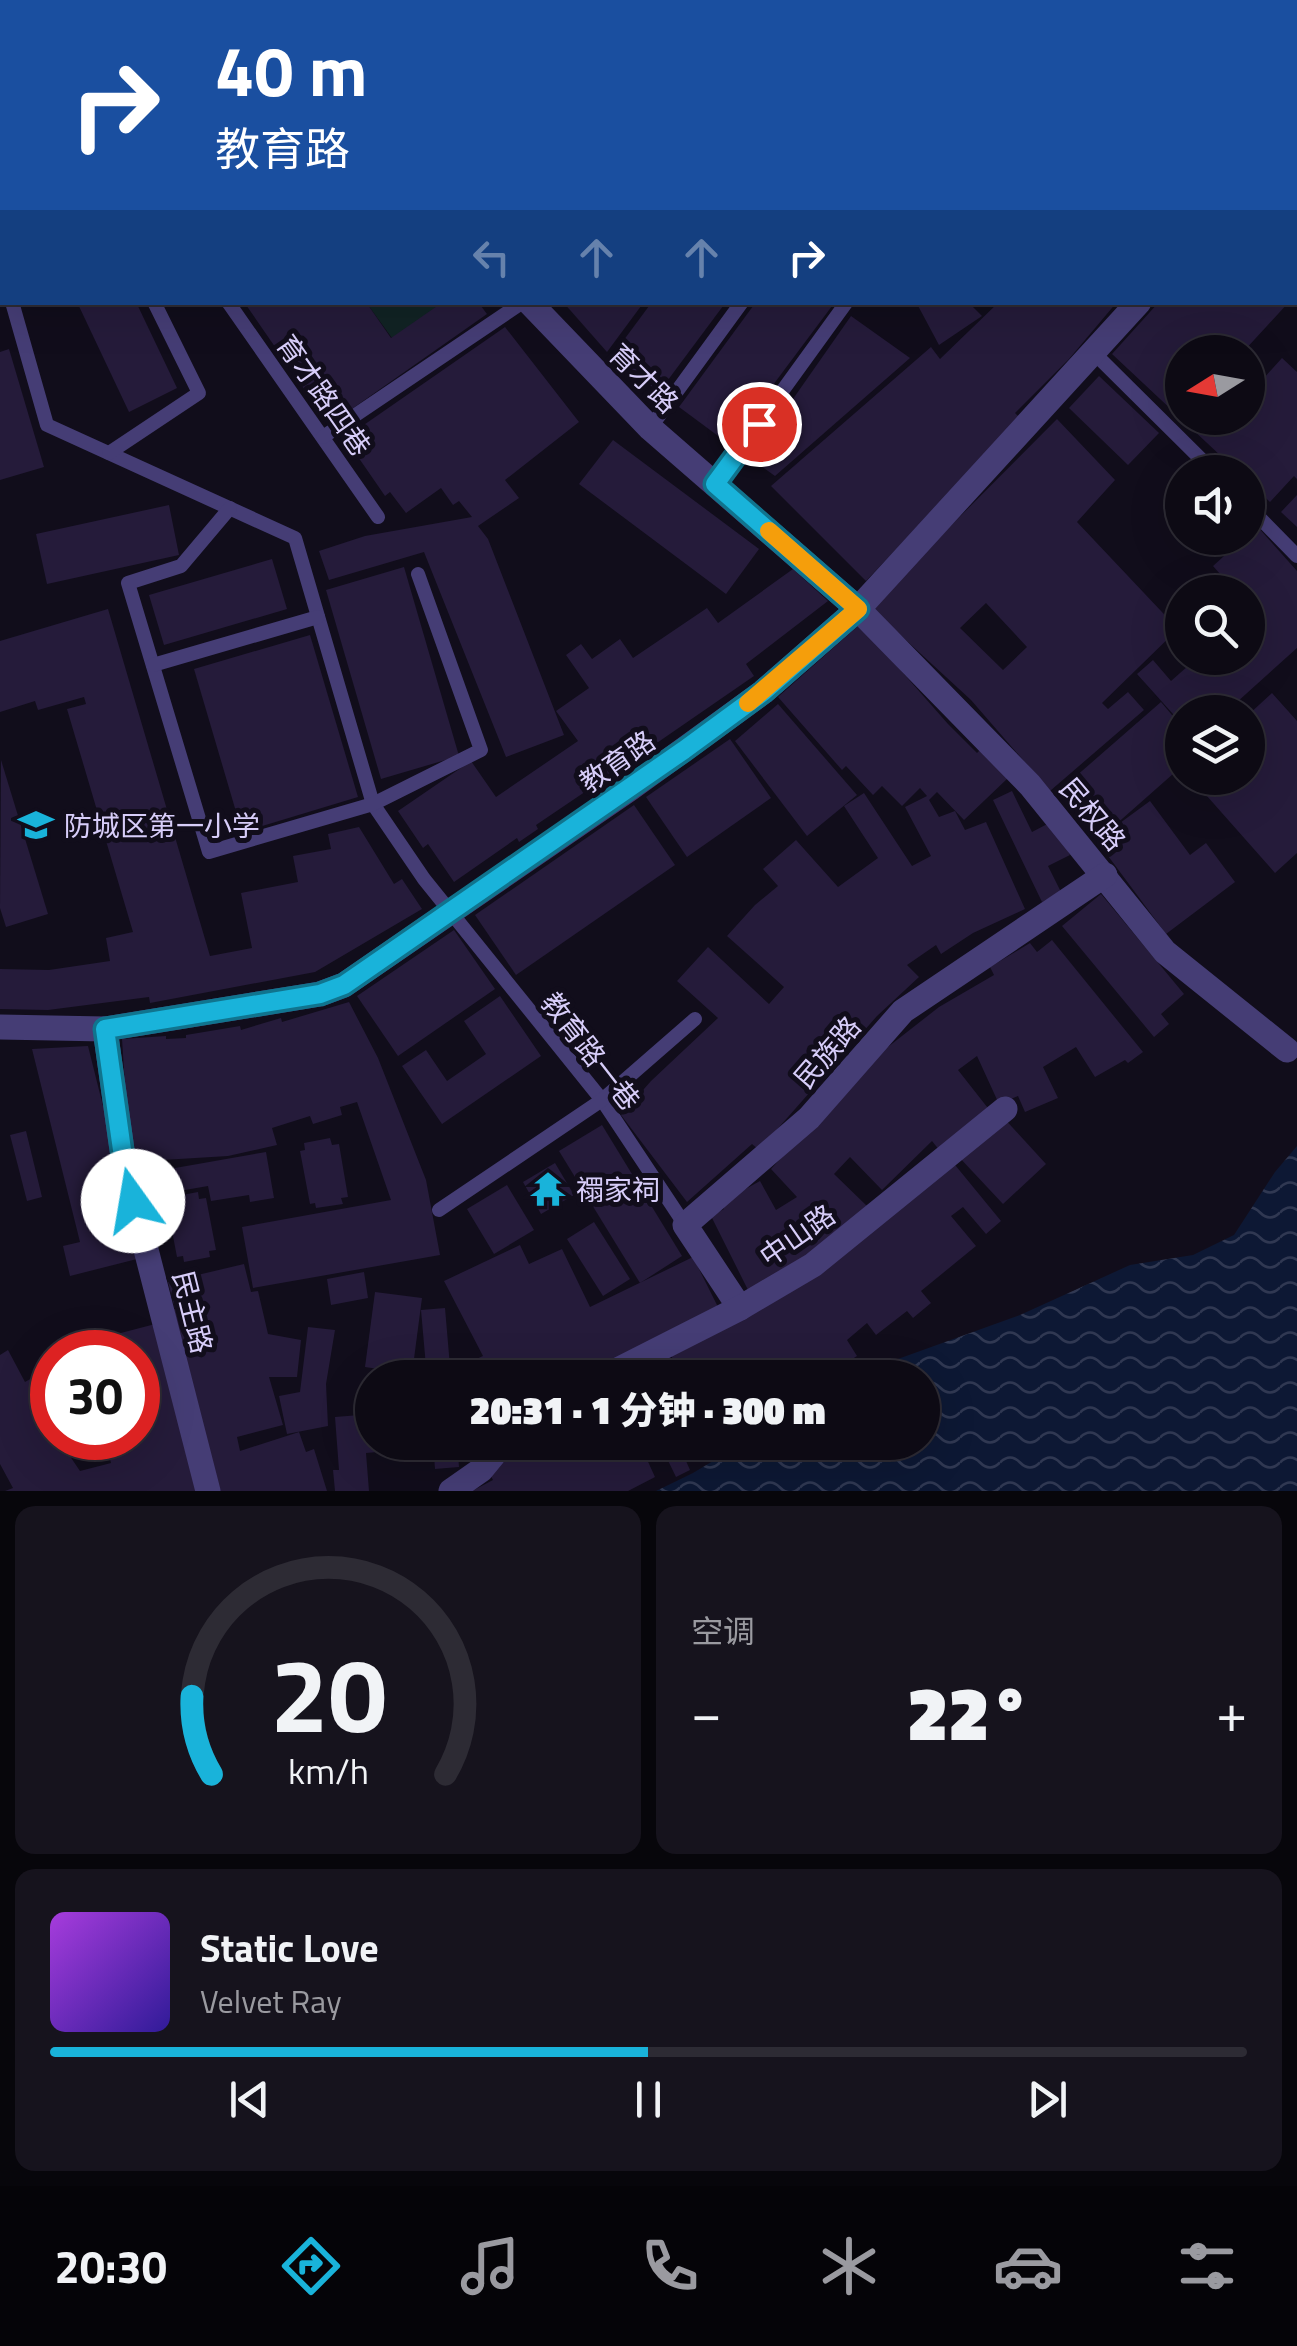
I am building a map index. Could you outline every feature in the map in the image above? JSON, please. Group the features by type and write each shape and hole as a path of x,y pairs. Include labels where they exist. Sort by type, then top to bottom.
{"street":[{"name":"育才路","path":"531,305 650,428 858,609"},
{"name":"教育路","path":"0,1027 105,1029 320,994 344,985 631,788 763,692 858,609 1136,305"},
{"name":"民权路","path":"858,609 1030,785 1165,952 1286,1050"},
{"name":"民族路","path":"685,1225 809,1118 903,1010 1105,875"},
{"name":"民主路","path":"105,1029 124,1164 208,1491"},
{"name":"中山路","path":"637,1360 740,1308 812,1265 1005,1108"},
{"path":"685,1225 740,1308"},
{"path":"452,1491 489,1460"}],"lane":[{"name":"教育路一巷","path":"13,305 48,425 294,538 372,804 509,989 602,1100 685,1225"},
{"path":"108,453 199,393 155,305"},
{"name":"育才路四巷","path":"230,305 378,518"},
{"path":"322,437 526,305"},
{"path":"650,428 740,305"},
{"path":"715,484 845,305"},
{"path":"1094,353 1197,455"},
{"path":"230,508 181,566 128,582 209,852 372,804 480,750 418,574"},
{"path":"1265,523 1297,556"},
{"path":"153,665 318,617"},
{"path":"439,1210 602,1100 695,1019"}],"shaded area":[{"path":"368,305 440,305 392,338"}],"water":[{"path":"1297,1146 1297,1491 656,1491 715,1460 940,1460 940,1360 895,1360 1020,1315 1130,1265 1193,1255 1234,1235"}],"building":[{"path":"78,305 137,305 177,388 129,412"},
{"path":"246,305 368,305 391,338 439,305 480,305 487,314 329,425"},
{"path":"566,305 642,305 607,352"},
{"path":"650,305 724,305 659,392 612,356"},
{"path":"754,305 833,305 729,444 679,407"},
{"path":"918,305 971,305 982,316 939,345"},
{"path":"996,305 1114,305 1069,359 1015,413 1020,418 866,581 771,486 931,347 940,359"},
{"path":"1156,305 1286,305 1259,335 1165,335 1165,404 1112,354"},
{"path":"851,316 910,358 775,476 751,459"},
{"path":"505,327 579,422 505,480 519,498 478,526 488,539 564,735 506,757 424,552 329,580 319,551 365,536 472,517 459,501 453,505 441,488 406,513 390,492 385,496 345,438"},
{"path":"9,349 44,467 0,480 0,352"},
{"path":"1282,358 1297,372 1297,479 1294,476 1270,502 1265,497 1265,455 1220,455 1198,435 1265,435 1265,377"},
{"path":"1099,376 1159,433 1128,465 1069,408"},
{"path":"1057,419 1115,480 1077,522 1165,615 1165,642 1102,703 1108,709 1128,692 1144,710 1050,791 971,700 870,607","holes":["986,603 1027,647 1003,670 960,628"]},
{"path":"613,440 759,549 726,594 579,484"},
{"path":"1297,495 1297,527 1281,512"},
{"path":"169,505 179,555 47,584 36,534"},
{"path":"1265,535 1297,571 1297,648 1245,695 1165,695 1165,705 1137,674 1153,660 1171,681 1178,675 1265,675 1265,575 1221,575 1213,566 1225,555 1265,555"},
{"path":"272,559 287,609 164,645 149,595"},
{"path":"404,567 459,756 381,779 326,590"},
{"path":"793,569 828,601 746,664 754,676 651,747 654,751 607,784 604,779 536,825 538,829 519,842 517,838 454,882 428,844 423,848 398,811 471,761 496,797 578,741 556,711 589,688 566,655 581,644 592,659 620,639 633,658 707,608 718,623"},
{"path":"108,609 210,956 252,948 241,893 298,882 293,856 331,849 328,834 359,827 394,884 402,879 422,909 315,972 150,1003 149,997 48,1010 0,1009 0,969 49,970 110,961 106,938 133,932 67,709 86,704 84,697 38,710 35,701 0,712 0,641"},
{"path":"860,624 948,724 977,753 981,749 1008,778 964,820 937,792 929,800 939,817 955,811 965,830 986,822 1025,909 973,933 941,954 936,945 907,965 919,977 877,1016 759,1150 752,1144 687,1202 621,1115 718,1018 677,981 708,947 769,1004 784,987 727,936 778,886 763,869 796,840 838,887 878,858 844,806 864,793 912,866 931,856 905,807 927,796 920,788 902,806 882,786 873,795 846,766 842,770 778,697"},
{"path":"310,635 358,797 242,832 194,669"},
{"path":"1272,693 1297,721 1297,853 1275,873 1206,795 1265,795 1265,699"},
{"path":"1161,702 1165,707 1165,781 1105,834 1150,801 1190,855 1206,843 1235,882 1166,934 1097,841 1100,838 1059,791"},
{"path":"778,704 857,795 807,836 735,741"},
{"path":"730,739 771,798 687,857 646,797"},
{"path":"1,760 48,914 6,927 0,908"},
{"path":"1012,791 1032,832 1053,821 1070,855 1048,866 1061,892 1042,902 993,800"},
{"path":"634,805 675,865 516,975 475,915"},
{"path":"1101,894 1184,994 1161,1014 1169,1024 1154,1037 1062,926"},
{"path":"454,930 495,989 398,1056 357,996"},
{"path":"1052,940 1143,1052 1095,1077 1076,1047 1043,1067 1058,1098 1025,1112 1018,1096 999,1104 977,1056 958,1070 991,1112 940,1151 932,1141 882,1190 850,1157 834,1174 868,1207 829,1243 748,1290 711,1216 724,1209 720,1203 760,1181 776,1210 797,1197 771,1169 870,1061 939,1007 994,975 990,967 1030,943 1037,952"},
{"path":"500,996 541,1056 442,1124 402,1066 426,1050 447,1081 486,1054 464,1021"},
{"path":"349,1002 378,1058 426,1180 440,1255 253,1288 242,1227 391,1200 357,1102 340,1107 342,1115 313,1124 310,1116 272,1128 277,1145 228,1156 130,1162 122,1039 186,1038 240,1026 241,1030"},
{"path":"88,1046 141,1258 70,1276 63,1246 80,1242 32,1049"},
{"path":"1002,1116 1046,1164 1003,1204 958,1156"},
{"path":"602,1125 682,1256 640,1283 559,1151"},
{"path":"26,1131 42,1197 27,1201 10,1135"},
{"path":"330,1138 332,1145 339,1144 348,1197 341,1198 343,1204 316,1208 315,1203 310,1204 300,1151 305,1150 304,1143"},
{"path":"266,1152 274,1198 250,1202 249,1195 211,1201 208,1186 145,1197 141,1174"},
{"path":"951,1160 1001,1221 986,1234 963,1207 951,1216 976,1246 921,1291 931,1303 913,1318 907,1311 876,1335 867,1323 847,1340 857,1356 851,1360 673,1360 670,1353"},
{"name":"禤家祠","path":"555,1163 574,1195 541,1214 523,1182"},
{"path":"507,1185 534,1230 494,1254 467,1209"},
{"path":"198,1192 199,1199 206,1198 216,1250 209,1251 210,1257 184,1262 183,1256 177,1257 167,1205 172,1204 171,1197"},
{"path":"594,1222 630,1279 603,1296 567,1239"},
{"path":"520,1245 529,1264 562,1249 590,1307 693,1257 719,1309 615,1360 474,1360 483,1356 444,1281"},
{"path":"244,1264 251,1292 258,1291 268,1334 301,1340 297,1377 269,1377 283,1425 237,1437 240,1451 299,1432 306,1452 314,1449 327,1491 215,1491 169,1311 175,1309 168,1282"},
{"path":"364,1272 368,1298 331,1305 327,1279"},
{"path":"375,1292 422,1298 414,1360 366,1360"},
{"path":"445,1308 449,1360 425,1360 421,1310"},
{"path":"159,1323 203,1491 5,1491 13,1488 0,1464 0,1355 8,1350 25,1382 30,1379 30,1460 73,1460 80,1471 111,1463 110,1460 160,1460 160,1330 132,1330"},
{"path":"308,1327 335,1330 326,1384 328,1426 287,1434 279,1396 300,1392"},
{"path":"355,1415 355,1460 367,1460 369,1491 335,1491 333,1470 339,1470 335,1417"},
{"path":"434,1460 458,1460 459,1467 435,1469"},
{"path":"508,1460 647,1460 655,1477 628,1491 472,1491 493,1480 488,1471"},
{"path":"668,1460 688,1460 690,1470 676,1477"}],"slow traffic":[{"path":"748,703 858,609 769,531"}],"place":[{"name":"防城区第一小学","path":"36,825"},
{"name":"禤家祠","path":"548,1189"}],"route":[{"path":"133,1201 105,1029 320,994 344,985 684,750 763,692 858,609 715,484 759,424"}]}
